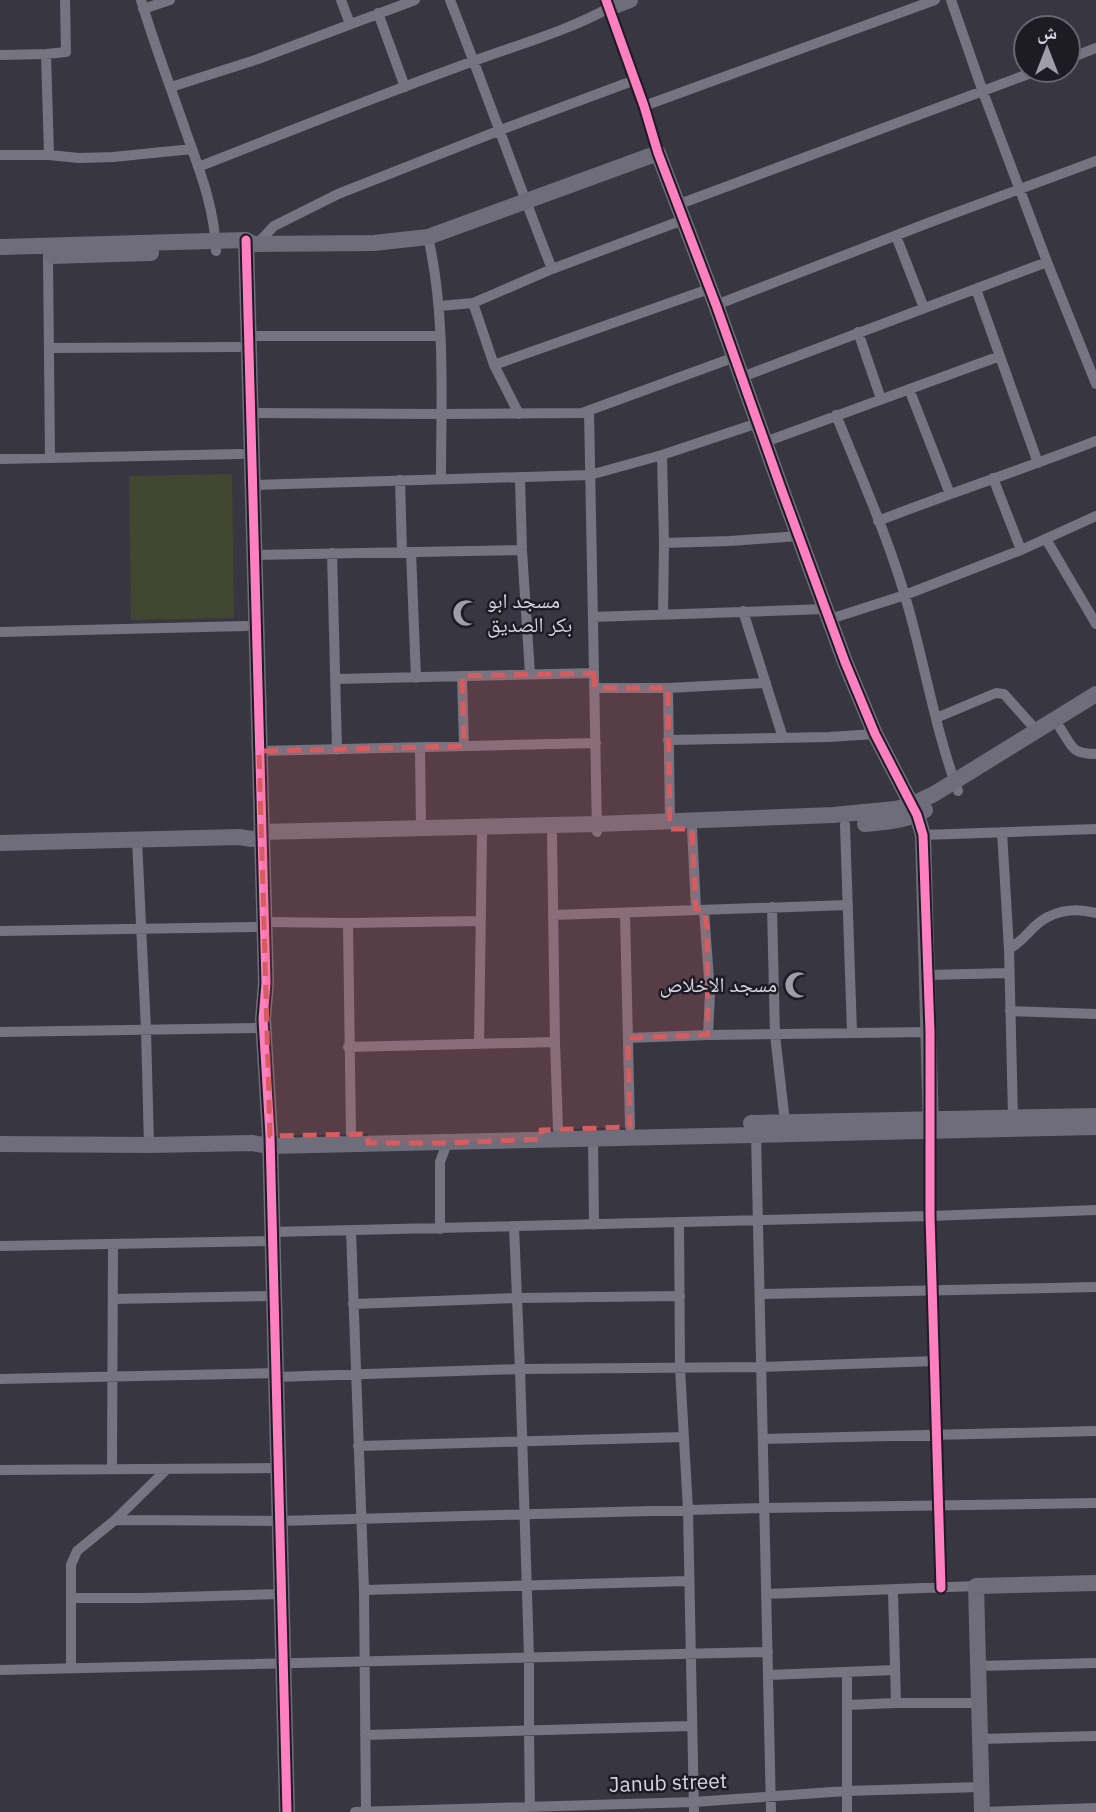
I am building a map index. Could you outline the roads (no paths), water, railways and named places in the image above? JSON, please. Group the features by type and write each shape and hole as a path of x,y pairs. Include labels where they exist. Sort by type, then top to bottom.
{"street":[{"path":"0,55 66,52 65,0"},
{"path":"170,0 142,4 212,212 216,246"},
{"path":"341,0 350,24"},
{"path":"171,88 258,59 415,0"},
{"path":"450,0 552,269"},
{"path":"198,167 474,61 539,39 589,19 608,4 630,0"},
{"path":"644,106 935,0"},
{"path":"951,0 1047,262 1092,363 1096,384"},
{"path":"608,4 658,153 716,305 798,536 875,734 914,810 923,835 930,1032 930,1216 941,1588"},
{"path":"378,13 405,87"},
{"path":"46,54 49,155"},
{"path":"246,245 274,226 338,194 635,80"},
{"path":"440,306 473,303 680,212 1012,81"},
{"path":"0,155 113,157 192,149"},
{"path":"0,257 216,246 374,243 428,237 658,153"},
{"path":"716,305 1020,188 1095,165"},
{"path":"896,236 924,308"},
{"path":"428,237 440,306 441,478"},
{"path":"246,245 241,454 253,836 260,924 257,991 263,1023 270,1141 287,1812"},
{"path":"0,247 216,246"},
{"path":"48,256 50,458"},
{"path":"742,377 1047,262"},
{"path":"494,365 709,289"},
{"path":"976,289 1038,463"},
{"path":"473,303 494,365 519,414"},
{"path":"858,332 881,399"},
{"path":"48,348 440,335"},
{"path":"243,342 250,413 259,751 253,836"},
{"path":"765,442 1000,356"},
{"path":"250,413 519,414 589,411 735,357"},
{"path":"909,389 950,494"},
{"path":"589,411 597,828"},
{"path":"836,415 905,595 956,786"},
{"path":"252,485 590,475 662,455 758,423"},
{"path":"878,521 1096,440"},
{"path":"0,459 241,454"},
{"path":"662,455 663,614"},
{"path":"520,478 530,674"},
{"path":"993,478 1021,550"},
{"path":"400,480 416,678"},
{"path":"593,617 743,611 828,614 905,595 1021,550 1096,516"},
{"path":"664,543 798,536"},
{"path":"1046,538 1096,624"},
{"path":"254,555 522,550"},
{"path":"332,553 337,750"},
{"path":"743,611 783,738"},
{"path":"0,632 246,626"},
{"path":"335,679 594,673"},
{"path":"462,676 464,746"},
{"path":"595,688 668,688 766,683"},
{"path":"668,688 670,822"},
{"path":"936,718 996,692 1004,694 1037,731"},
{"path":"956,786 1096,694"},
{"path":"0,843 253,836 421,827 692,829 845,825 898,820 1096,706"},
{"path":"1060,728 1080,754 1096,754"},
{"path":"668,740 875,734"},
{"path":"259,751 596,743"},
{"path":"420,748 421,827"},
{"path":"253,836 552,835 670,822 914,810"},
{"path":"845,825 852,1033"},
{"path":"692,829 710,993 708,1035"},
{"path":"923,835 1096,829"},
{"path":"1002,832 1009,949 1013,1116"},
{"path":"479,1044 482,835"},
{"path":"552,835 558,1129"},
{"path":"137,840 149,1145"},
{"path":"552,915 848,905"},
{"path":"772,907 775,1035 785,1122"},
{"path":"1009,949 1054,913 1078,910 1096,914"},
{"path":"625,913 630,1126"},
{"path":"0,931 480,921"},
{"path":"348,923 351,1135"},
{"path":"928,975 1009,973"},
{"path":"1010,1011 1096,1014"},
{"path":"0,1032 146,1030 263,1023"},
{"path":"628,1038 930,1032"},
{"path":"348,1047 555,1042"},
{"path":"270,1141 756,1134 931,1124 1013,1116 1096,1116"},
{"path":"0,1144 253,1143 351,1135 368,1139 447,1143 542,1135 558,1129 785,1122 1096,1127"},
{"path":"756,1134 771,1812"},
{"path":"593,1138 594,1225"},
{"path":"440,1229 440,1162 447,1143"},
{"path":"0,1246 113,1244 351,1231 1096,1210"},
{"path":"679,1222 680,1368 688,1510 694,1807"},
{"path":"514,1227 529,1657 530,1809"},
{"path":"351,1231 364,1590 366,1812"},
{"path":"112,1469 113,1244"},
{"path":"760,1294 1096,1287"},
{"path":"113,1299 274,1296"},
{"path":"353,1304 680,1296"},
{"path":"0,1379 761,1367 935,1361"},
{"path":"763,1439 1096,1431"},
{"path":"358,1446 684,1437"},
{"path":"0,1470 278,1468"},
{"path":"71,1668 73,1557 115,1521 167,1469"},
{"path":"115,1521 279,1521 764,1508 1096,1503"},
{"path":"364,1590 688,1581"},
{"path":"766,1594 1096,1583"},
{"path":"976,1587 982,1812 1096,1808"},
{"path":"893,1591 896,1703"},
{"path":"71,1598 281,1594"},
{"path":"0,1670 768,1651"},
{"path":"978,1666 1096,1663"},
{"path":"768,1675 895,1670"},
{"path":"847,1672 847,1812"},
{"path":"847,1705 979,1703"},
{"path":"365,1735 692,1726"},
{"path":"980,1739 1096,1736"},
{"name":"Janub street","path":"355,1812 694,1807 846,1791 981,1787"}],"place":[{"name":"مسجد ابو بكر الصديق","path":"466,613"},
{"name":"مسجد الاخلاص","path":"798,985"}]}
